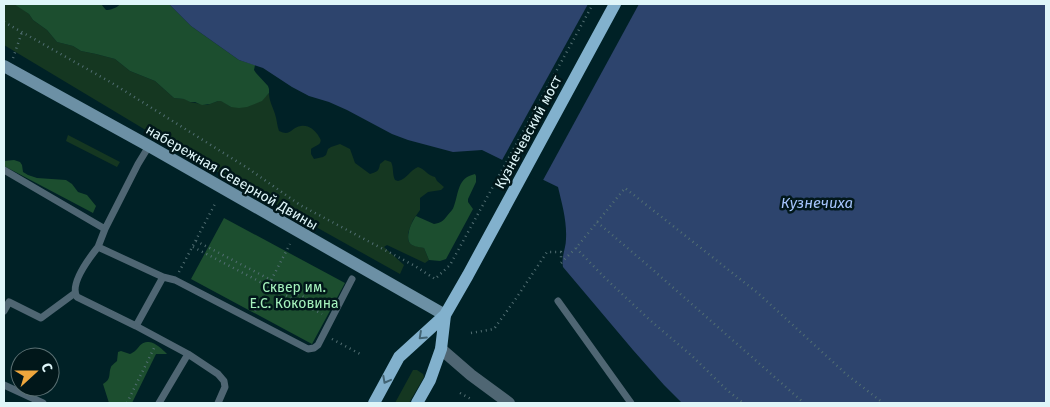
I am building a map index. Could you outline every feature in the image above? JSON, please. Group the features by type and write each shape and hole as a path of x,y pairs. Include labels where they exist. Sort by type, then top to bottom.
{"main road":[{"name":"Кузнечевский мост","path":"445,315 615,4"},
{"path":"417,403 430,380 441,349 445,315"},
{"path":"374,403 399,357 445,315"}],"street":[{"name":"набережная Северной Двины","path":"8,62 149,146 445,315"},
{"path":"441,349 471,375 509,403"}],"lane":[{"path":"149,146 105,229 98,247 88,259 76,282 75,293 77,297 188,354 218,374 224,381 225,387 218,403"},
{"path":"4,170 105,229"},
{"path":"98,247 163,278 175,280 308,349 318,345 325,334 352,279"},
{"path":"136,326 163,278"},
{"path":"4,311 8,302 41,318 75,293"},
{"path":"558,301 631,403"},
{"path":"159,403 188,354"},
{"path":"4,385 43,403"}],"path":[{"path":"4,22 156,110 249,169 300,205 434,278 450,265 593,4"},
{"path":"8,62 22,32"},
{"path":"471,333 494,329 546,252 561,252 561,262 576,248 626,188 759,294 846,374 883,403"},
{"path":"175,280 216,202"},
{"path":"597,222 652,268 804,403"},
{"path":"196,241 313,301 334,316"},
{"path":"251,319 290,244"},
{"path":"193,246 310,307 334,316"},
{"path":"576,248 652,322 743,403"},
{"path":"310,307 313,301"},
{"path":"325,334 362,355"},
{"path":"128,403 159,338"},
{"path":"460,393 471,398"}],"green space":[{"path":"4,4 17,5 47,30 57,42 73,46 81,51 115,59 130,71 155,81 174,98 207,105 222,101 231,107 266,96 269,93 279,131 286,133 298,127 306,126 318,135 321,140 320,143 311,149 314,159 323,157 328,149 340,144 350,149 355,163 370,174 377,171 380,164 385,160 391,162 394,178 398,181 418,167 423,169 435,177 444,187 441,190 428,192 420,198 420,210 413,220 408,233 409,242 412,245 424,248 429,260 425,263 387,245 384,247 404,265 400,274 189,156 4,45"},
{"path":"14,4 101,4 106,10 117,7 120,4 169,4 191,26 239,60 255,65 254,70 268,86 269,93 262,101 239,108 231,107 221,101 202,105 174,98 155,81 130,71 115,59 81,51 73,46 57,42 29,14"},
{"path":"68,135 120,162 117,167 66,141"},
{"path":"14,160 20,162 23,172 28,175 37,178 66,180 72,184 78,192 87,195 96,206 93,213 4,166 4,161"},
{"path":"475,174 476,182 468,199 473,209 446,259 440,261 429,260 424,248 409,243 408,235 412,222 416,216 434,224 442,222 453,209 462,182"},
{"name":"Сквер им. Е.С. Коковина","path":"224,218 345,283 312,344 191,279"},
{"path":"149,342 161,348 167,354 156,354 132,403 109,403 103,384 109,378 111,366 117,361 118,352 130,354 143,343"},
{"path":"413,370 417,370 424,377 409,403 395,403"}],"water":[{"name":"Кузнечиха","path":"169,4 1046,4 1046,403 682,403 633,350 563,267 566,226 558,187 482,150 453,152 408,140 392,134 329,102 309,96 263,68 239,60 191,26"}],"pier":[{"path":"588,4 639,4 542,182 501,162"}]}
